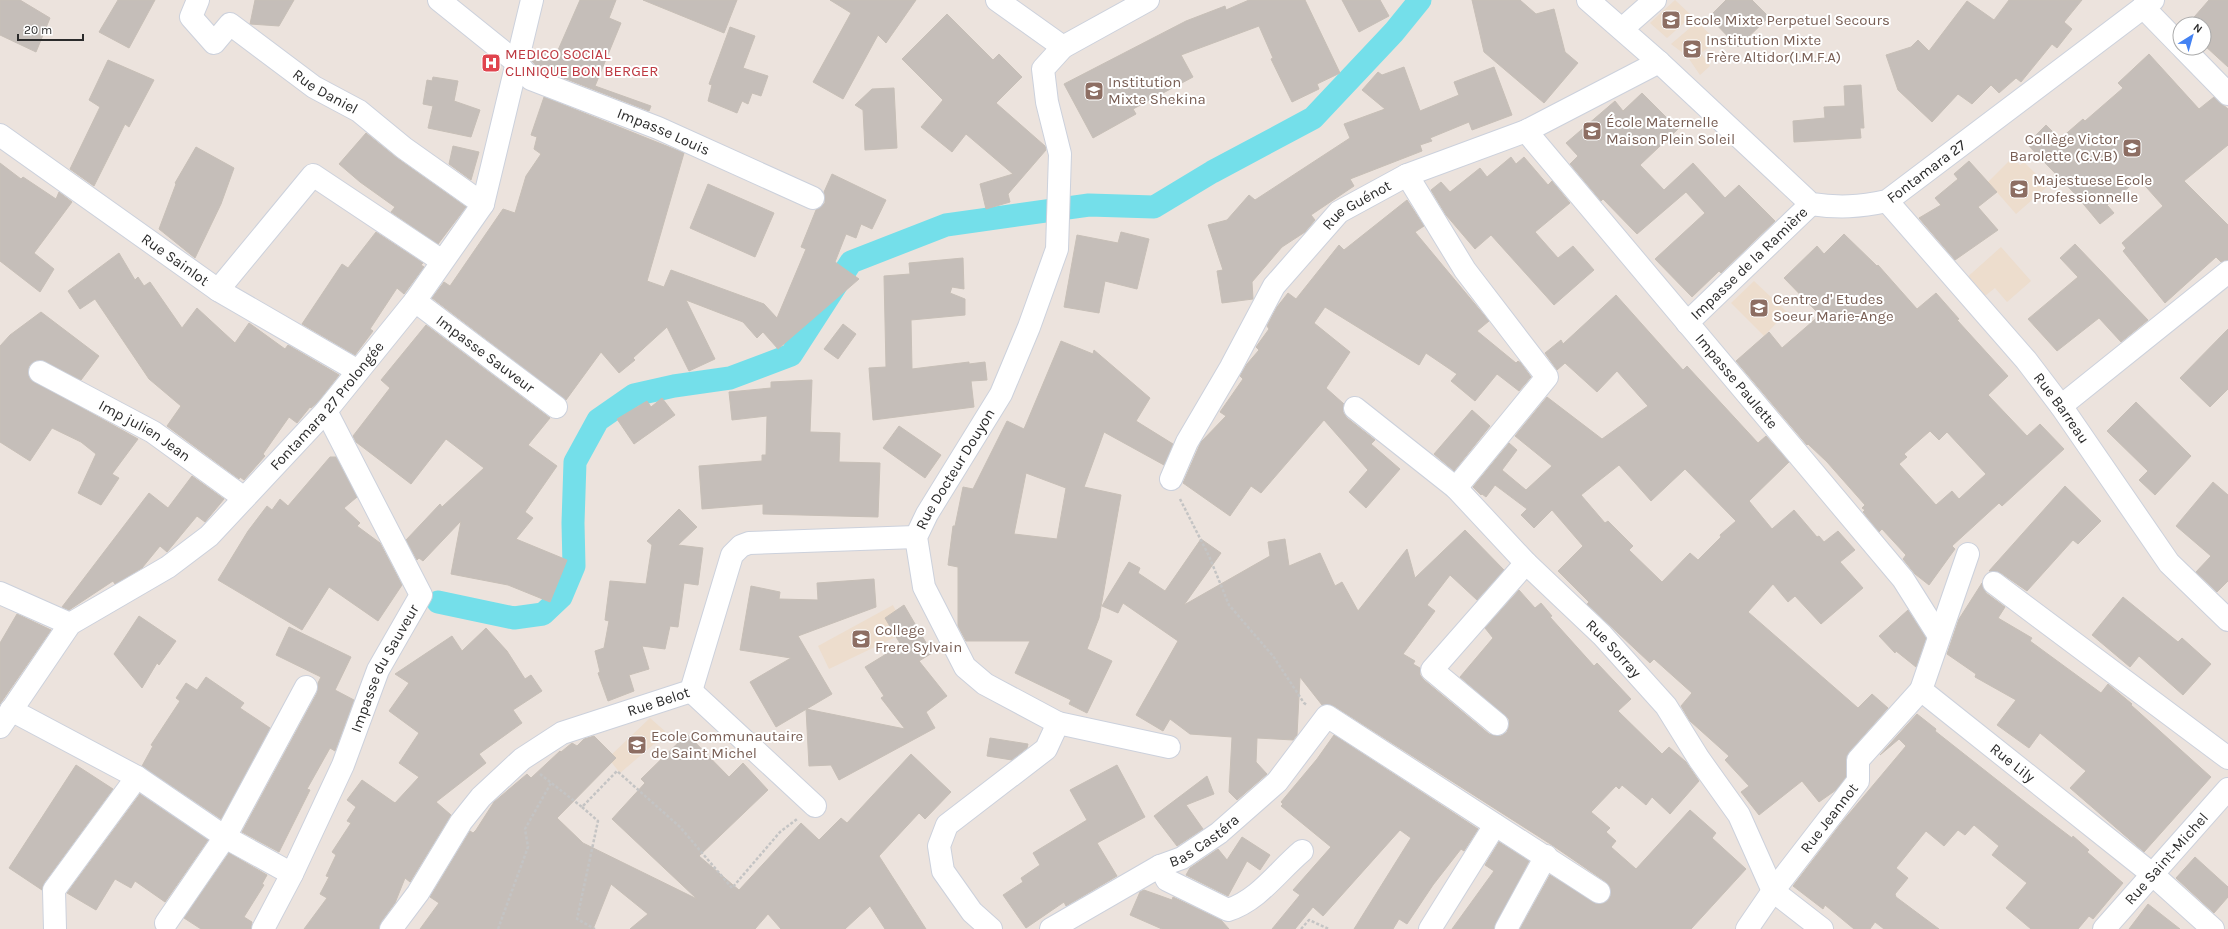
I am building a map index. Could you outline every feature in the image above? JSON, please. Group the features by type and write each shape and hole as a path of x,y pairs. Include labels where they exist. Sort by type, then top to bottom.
{"street":[{"name":"Rue Daniel","path":"198,0 191,17 214,43 230,24 314,87 359,111 404,148 483,204"},
{"path":"440,0 516,62"},
{"name":"Fontamara 27 Prolongée","path":"6,718 70,624 168,567 209,536 326,411 415,301 442,260 483,204 532,0"},
{"path":"997,0 1063,47 1148,0"},
{"path":"1588,0 1659,62 1810,204"},
{"path":"1622,29 1655,0"},
{"path":"2148,4 2172,35"},
{"name":"Fontamara 27","path":"1810,204 1832,207 1859,207 1887,201 2148,4"},
{"name":"Rue Docteur Douyon","path":"1063,47 1043,69 1047,102 1060,154 1057,249 1030,327 1001,394 927,514 916,537 924,588 965,667 985,684 1058,723 1169,747"},
{"path":"2191,56 2228,94"},
{"name":"Impasse Louis","path":"516,62 531,79 658,128 813,198"},
{"name":"Rue Guénot","path":"1170,479 1187,442 1231,367 1274,286 1339,212 1407,175 1526,131 1659,62"},
{"name":"Impasse Paulette","path":"1526,131 1902,579 1940,636"},
{"name":"Rue Sainlot","path":"0,135 218,290 358,372"},
{"path":"218,290 313,175 442,260"},
{"path":"1407,175 1465,270 1547,377 1456,488"},
{"name":"Rue Barreau","path":"1887,201 2026,360 2061,406 2169,563 2228,620"},
{"name":"Impasse de la Ramière","path":"1687,323 1810,204"},
{"path":"2061,406 2228,272"},
{"name":"Impasse Sauveur","path":"415,301 556,407"},
{"name":"Imp julien Jean","path":"40,372 154,432 244,498"},
{"name":"Rue Sorray","path":"1355,408 1456,488 1526,563 1602,635 1666,706 1699,758 1739,815 1773,891 1822,929"},
{"name":"Impasse du Sauveur","path":"263,929 292,874 343,764 378,670 421,595 326,411"},
{"name":"Rue Belot","path":"391,929 418,893 461,822 481,797 522,758 562,733 691,691 732,555 741,546 749,544 916,537"},
{"path":"1921,690 1968,554"},
{"path":"1497,724 1432,670 1526,563"},
{"path":"1994,583 2228,758"},
{"path":"0,593 70,624"},
{"path":"166,924 226,837 306,687"},
{"name":"Rue Jeannot","path":"1747,929 1773,891 1858,781 1858,760 1921,690"},
{"name":"Rue Lily","path":"1921,690 2152,874 2213,929"},
{"path":"691,691 815,806"},
{"path":"1327,716 1495,825 1546,856 1599,892"},
{"name":"Bas Castéra","path":"1051,929 1160,866 1182,858 1219,833 1276,782 1327,716"},
{"path":"6,718 137,777 226,837 292,874"},
{"path":"991,929 972,912 943,871 939,846 947,825 1046,749 1058,723"},
{"path":"55,929 54,890 137,777"},
{"name":"Rue Saint-Michel","path":"2104,929 2228,789"},
{"path":"1430,929 1495,825"},
{"path":"1160,866 1166,880 1228,910 1237,907 1267,885 1302,851"},
{"path":"1506,929 1546,856"}],"path":[{"path":"1170,479 1209,556 1229,605 1273,656 1304,703 1327,716"},
{"path":"522,758 598,821 577,919 595,929"},
{"path":"582,807 617,771 680,827 732,888 780,832 815,806"},
{"path":"498,929 528,848 525,829 551,783"},
{"path":"1300,929 1309,920 1329,929"}],"shaded area":[{"name":"Ecole Mixte Perpetuel Secours","path":"1675,0 1692,16 1667,38 1650,23"},
{"name":"Institution Mixte Frère Altidor(I.M.F.A)","path":"1697,22 1717,41 1701,53 1710,66 1700,75 1687,56 1671,44"},
{"name":"Majestuese Ecole Professionnelle","path":"2012,158 2020,165 2024,162 2048,186 2016,214 1988,182"},
{"path":"2001,247 2031,281 2007,302 1995,288 1981,299 1963,281"},
{"name":"Centre d' Etudes Soeur Marie-Ange","path":"1754,281 1787,312 1764,336 1731,303"},
{"name":"College Frere Sylvain","path":"893,605 906,632 829,669 818,646"},
{"name":"Ecole Communautaire de Saint Michel","path":"650,718 667,733 620,773 608,758"}],"building":[{"path":"0,0 20,0 50,18 36,52 0,35"},
{"path":"118,0 155,0 129,48 99,32"},
{"path":"255,0 294,0 279,26 250,24"},
{"path":"580,0 616,0 609,18 621,23 595,86 651,106 649,111 538,68 532,61 537,50 555,57"},
{"path":"643,0 737,0 724,33"},
{"path":"830,0 916,0 886,43 878,35 843,99 813,82 851,13"},
{"path":"1249,0 1305,0 1340,73 1317,84 1319,89 1292,102 1271,59 1273,58 1259,26 1181,55 1193,77 1133,109 1136,114 1093,138 1064,84 1186,21 1225,6 1226,10"},
{"path":"1342,0 1380,0 1389,16 1359,32"},
{"path":"1472,0 1520,0 1536,14 1554,9 1565,52 1578,63 1544,103 1484,52"},
{"path":"1726,0 1752,0 1769,17 1738,47 1709,17"},
{"path":"2009,0 2082,0 2064,22 2072,29 2057,48 2052,44 2021,82 2016,78 1999,93 1991,85 1972,104 1958,94 1932,122 1898,90 1886,55 1911,47 1918,40 1929,51 1967,1 1994,20"},
{"path":"2209,0 2228,0 2228,67 2212,52 2212,16 2195,16"},
{"path":"947,14 993,60 999,54 1022,77 996,103 1045,146 1046,150 1008,194 1010,202 986,209 980,184 1013,174 966,134 952,152 921,127 943,100 902,59"},
{"path":"730,27 755,36 743,68 768,76 761,96 752,93 748,104 742,101 737,113 708,101 712,85 709,84"},
{"path":"2149,54 2199,109 2214,97 2228,109 2228,145 2184,181 2228,225 2228,260 2221,262 2216,257 2165,303 2123,251 2126,248 2122,243 2163,206 2139,179 2107,205 2114,213 2100,224 2075,194 2027,144 2046,125 2060,139 2083,119 2085,121 2123,88 2118,83"},
{"path":"108,60 154,80 129,127 125,124 94,186 70,169 100,107 89,100"},
{"path":"1404,67 1420,111 1459,95 1454,82 1494,67 1512,115 1472,130 1469,122 1430,138 1432,141 1420,145 1422,151 1350,179 1354,186 1311,215 1315,220 1305,232 1282,247 1252,282 1253,299 1222,303 1217,271 1223,270 1208,225 1227,220 1249,195 1255,200 1350,138 1344,124 1385,109 1362,90 1378,72 1382,75"},
{"path":"433,77 458,81 454,101 480,110 471,137 428,128 433,106 423,104 427,80 432,81"},
{"path":"1861,85 1864,128 1860,128 1861,138 1794,142 1793,121 1825,118 1824,107 1845,106 1844,86"},
{"path":"894,88 897,148 865,150 863,110 855,105 872,89"},
{"path":"1642,93 1678,129 1640,165 1664,190 1693,163 1725,198 1739,185 1775,221 1721,273 1719,271 1692,297 1655,259 1705,213 1686,192 1637,234 1603,199 1601,201 1570,164 1578,156 1566,143 1615,101 1623,111"},
{"path":"544,97 684,153 647,281 664,287 671,270 764,304 777,318 806,249 801,247 816,210 825,203 824,192 832,174 886,200 872,229 861,224 856,238 846,234 835,262 859,279 778,349 763,332 757,338 743,322 686,300 715,359 689,371 667,327 633,358 635,360 619,373 601,352 566,400 432,298 444,282 450,286 503,209 515,213 526,176 541,154 534,149 537,137 531,135"},
{"path":"366,133 397,158 466,207 438,244 391,212 395,207 360,182 339,164"},
{"path":"453,146 479,152 471,180 449,164"},
{"path":"196,147 234,168 221,204 195,258 159,229 176,184 175,183"},
{"path":"1511,157 1516,164 1524,157 1548,185 1552,181 1570,203 1535,232 1558,258 1573,246 1594,270 1554,305 1491,235 1475,249 1446,215 1431,190 1441,182 1450,192 1480,168 1487,177"},
{"path":"1969,161 1997,192 1978,207 1998,230 1955,260 1919,218 1941,205 1935,198 1958,179 1954,174"},
{"path":"0,163 21,179 23,177 56,199 59,192 72,202 34,253 54,269 40,292 0,261"},
{"path":"708,184 774,213 755,257 690,228"},
{"path":"1407,200 1424,226 1415,232 1489,321 1477,331 1516,363 1518,361 1521,363 1531,377 1519,391 1497,374 1475,401 1451,381 1457,374 1426,353 1419,365 1325,307 1314,323 1350,352 1326,388 1344,404 1343,412 1347,418 1375,440 1371,444 1400,469 1366,508 1349,492 1368,470 1324,420 1261,493 1251,486 1230,516 1183,483 1201,442 1226,416 1220,412 1243,379 1240,376 1247,364 1259,350 1256,347 1269,329 1267,326 1277,307 1288,293 1296,299 1339,245 1344,250"},
{"path":"376,232 423,263 421,265 424,267 404,294 397,288 370,329 373,331 355,355 302,324 342,264 348,268"},
{"path":"1121,232 1149,239 1137,289 1105,281 1099,313 1064,307 1077,235 1118,243"},
{"path":"1844,234 1877,266 1878,265 1917,309 1936,293 1959,319 1957,320 2008,376 1988,395 2027,436 2040,424 2064,449 2002,506 1999,503 1952,546 1955,549 1929,585 1915,574 1903,559 1906,555 1882,529 1879,532 1863,512 1865,510 1862,508 1865,505 1827,462 1808,444 1807,445 1736,361 1769,332 1782,348 1820,315 1784,278 1817,246 1824,254","holes":["1930,431 1939,440 1947,432 1986,474 1959,499 1952,491 1936,505 1899,464 1907,457 1904,454"]},
{"path":"2075,244 2148,320 2121,342 2099,318 2057,351 2028,319 2078,277 2060,258"},
{"path":"119,253 135,280 138,277 144,286 150,282 182,328 197,308 235,343 249,323 285,349 288,345 339,375 317,403 311,408 310,407 297,423 289,417 263,454 265,456 244,480 240,477 239,479 167,426 181,406 149,379 95,299 80,309 68,291"},
{"path":"963,258 964,289 952,287 950,293 965,299 965,315 911,320 912,369 969,362 969,364 985,362 987,380 971,381 974,407 873,420 869,368 886,367 884,276 910,274 909,263"},
{"path":"1616,295 1683,370 1687,366 1758,443 1766,436 1789,462 1749,501 1772,529 1794,510 1817,537 1819,536 1824,542 1838,531 1855,550 1840,562 1863,588 1821,624 1795,596 1788,602 1773,584 1748,612 1858,708 1872,694 1888,708 1849,752 1846,760 1846,777 1836,790 1819,802 1802,781 1759,815 1741,792 1749,786 1725,760 1729,756 1690,721 1681,706 1692,693 1654,659 1650,663 1587,604 1589,602 1558,571 1583,546 1552,510 1534,528 1521,515 1527,509 1495,485 1486,497 1482,494 1481,495 1473,487 1509,443 1517,450 1502,470 1526,490 1552,466 1515,436 1547,397 1602,439 1648,406 1617,371 1597,392 1565,363 1557,370 1545,353 1561,340 1563,344","holes":["1619,465 1651,501 1685,469 1736,521 1720,535 1721,537 1698,560 1690,553 1662,582 1629,550 1633,546 1608,521 1605,523 1581,495"]},
{"path":"41,312 99,356 81,380 40,360 33,362 29,366 28,373 30,379 138,439 112,474 119,478 101,505 78,493 96,454 81,442 52,428 30,461 0,442 0,346 10,335"},
{"path":"843,324 856,334 838,359 824,349"},
{"path":"426,325 550,418 528,445 557,466 525,512 533,518 516,539 567,560 550,602 508,585 451,574 461,521 423,561 419,558 417,560 406,540 440,504 442,507 484,468 446,439 411,484 356,442 353,436 390,388 381,380"},
{"path":"2228,329 2228,389 2210,407 2180,378"},
{"path":"1061,341 1093,354 1094,350 1150,398 1136,421 1173,444 1164,465 1104,432 1084,487 1121,495 1099,618 1087,649 1112,661 1087,713 1069,704 1071,700 1015,673 1030,641 966,641 958,626 958,567 948,565 953,526 955,526 963,487 973,489 1007,421 1024,429","holes":["1026,473 1066,488 1057,539 1014,534"]},
{"path":"812,380 810,432 840,433 839,462 880,463 878,517 763,514 763,504 702,509 699,466 762,461 762,455 766,455 767,416 732,420 729,392 771,388 771,382"},
{"path":"662,398 675,415 634,444 617,419 647,401 651,407"},
{"path":"2136,402 2191,456 2155,495 2139,480 2148,471 2107,431"},
{"path":"1472,410 1490,426 1454,471 1434,454"},
{"path":"899,426 941,455 925,478 883,448"},
{"path":"330,457 336,457 357,497 344,508 360,523 357,526 380,543 402,585 378,621 329,587 302,630 218,580 248,531 267,506 272,510 280,499 288,506"},
{"path":"192,476 224,499 205,522 197,516 167,552 160,546 142,568 115,584 113,581 69,610 62,607 149,493 168,508"},
{"path":"2213,482 2228,495 2228,581 2217,592 2196,572 2211,556 2176,526"},
{"path":"2065,486 2101,521 2078,544 2073,540 2027,591 2001,573 1989,571"},
{"path":"679,509 697,527 678,545 703,548 698,585 684,583 678,627 670,626 665,649 642,646 649,669 629,675 634,691 608,701 598,673 600,672 595,651 604,648 609,621 605,620 610,581 646,584 652,545 647,541"},
{"path":"1465,530 1504,570 1477,600 1450,575 1427,605 1435,611 1403,654 1415,661 1413,664 1420,668 1420,675 1424,680 1489,734 1501,736 1507,732 1509,719 1460,677 1493,638 1485,628 1519,590 1535,608 1541,603 1552,616 1550,617 1594,666 1597,663 1631,699 1618,711 1662,754 1669,747 1686,762 1699,781 1670,814 1652,797 1646,805 1622,785 1619,789 1616,786 1591,812 1610,828 1606,832 1616,841 1611,847 1636,869 1690,810 1716,833 1712,838 1746,869 1691,929 1520,929 1550,875 1598,904 1604,903 1609,899 1611,893 1610,887 1606,882 1552,845 1334,706 1322,705 1300,677 1297,735 1293,740 1257,738 1256,762 1267,774 1237,800 1229,792 1232,737 1190,734 1170,719 1163,731 1136,715 1178,641 1123,603 1118,613 1102,606 1129,562 1140,568 1138,573 1165,591 1201,539 1221,553 1184,605 1270,556 1268,542 1285,539 1289,566 1320,553 1335,586 1342,582 1358,611 1407,549 1415,578"},
{"path":"874,579 876,607 798,636 832,694 776,727 750,682 791,658 740,650 751,586 780,592 779,599 818,600 817,583"},
{"path":"1982,583 1986,593 2005,607 1998,618 2032,638 2030,641 2101,693 2108,684 2132,704 2131,705 2211,777 2144,852 2070,788 2086,771 2040,733 2029,748 1997,725 2016,700 1975,677 1976,674 1947,654 1959,619"},
{"path":"2123,597 2178,642 2182,638 2211,664 2183,695 2139,656 2130,667 2092,635"},
{"path":"904,605 932,653 919,661 947,696 926,712 935,728 839,780 831,765 809,766 806,709 905,729 881,698 884,696 865,667 901,645 885,618"},
{"path":"1908,610 1926,638 1916,667 1896,651 1895,653 1879,636"},
{"path":"17,614 51,630 0,704 0,643"},
{"path":"139,616 176,641 159,665 157,663 142,688 114,654"},
{"path":"289,627 351,657 335,690 354,700 335,751 330,748 307,789 310,790 279,852 242,832 317,693 318,683 321,677 276,655"},
{"path":"486,628 507,651 525,679 531,675 542,691 513,710 522,723 479,754 486,763 436,802 451,815 410,882 405,878 395,903 381,922 379,929 304,929 327,898 320,894 329,877 326,876 336,855 332,852 351,823 347,821 356,807 347,800 362,780 395,803 419,777 399,763 419,733 389,711 409,683 395,674 452,636 462,651"},
{"path":"206,677 244,703 240,708 270,728 221,819 142,766 153,746 151,745 180,701 176,698 186,683 197,690"},
{"path":"1917,714 1936,729 1935,731 2030,806 2072,838 2073,836 2089,850 2087,852 2123,883 2093,919 2089,916 2078,929 2031,929 2006,908 2027,883 1992,855 1999,846 1974,825 1965,835 1958,830 1944,846 1926,831 1896,868 1908,878 1895,894 1896,897 1939,929 1884,929 1875,922 1870,929 1854,929 1825,905 1823,909 1793,886 1843,821 1906,746 1899,739 1880,755"},
{"path":"687,734 729,777 743,763 768,790 699,856 739,890 801,823 819,840 841,818 847,823 911,754 951,792 925,819 919,813 879,856 926,929 885,929 870,906 845,929 781,929 768,914 755,929 630,929 648,914 611,884 593,929 420,929 439,903 430,897 470,831 473,833 476,830 494,802 527,774 531,778 560,751 561,752 572,743 577,746 584,739 594,736 616,758 557,818 583,843 697,899 612,819 645,783 641,779"},
{"path":"1334,735 1478,829 1464,851 1461,849 1433,885 1407,924 1399,919 1393,929 1354,929 1411,838 1400,830 1323,916 1313,907 1295,929 1272,929 1300,895 1293,890 1331,847 1281,806 1283,804 1281,802 1317,759"},
{"path":"990,738 1028,744 1027,748 1012,760 987,756"},
{"path":"76,765 113,789 44,883 42,890 9,868"},
{"path":"1117,765 1145,817 1097,843 1117,876 1066,906 1064,902 1026,928 1003,895 1023,882 1021,878 1040,865 1033,853 1087,820 1070,790"},
{"path":"1207,776 1214,794 1186,805 1203,829 1177,846 1154,816"},
{"path":"140,794 208,840 165,902 135,881 131,888 115,879 96,910 67,893"},
{"path":"1242,837 1270,855 1260,870 1247,861 1228,896 1186,875 1190,868 1218,849 1227,860"},
{"path":"1499,842 1529,861 1494,929 1452,929 1494,871 1485,865"},
{"path":"229,853 267,875 262,884 264,885 244,917 252,922 251,929 201,929 184,918"},
{"path":"2195,857 2228,887 2228,897 2214,913 2176,878"},
{"path":"1144,890 1172,900 1173,897 1221,920 1229,929 1162,929 1130,915 1140,892"},
{"path":"2148,904 2180,929 2129,929"}],"waterway":[{"path":"438,602 514,618 543,614 561,597 574,566 573,523 575,462 598,420 634,395 674,386 730,378 791,355 851,262 946,225 1089,205 1154,207 1212,172 1313,118 1394,32 1420,0"}],"place":[{"name":"Ecole Mixte Perpetuel Secours","path":"1671,20"},
{"name":"Institution Mixte Frère Altidor(I.M.F.A)","path":"1692,49"},
{"name":"MEDICO SOCIAL CLINIQUE BON BERGER","path":"491,63"},
{"name":"Institution Mixte Shekina","path":"1094,91"},
{"name":"École Maternelle Maison Plein Soleil","path":"1592,131"},
{"name":"Collège Victor Barolette (C.V.B)","path":"2132,148"},
{"name":"Majestuese Ecole Professionnelle","path":"2019,189"},
{"name":"Centre d' Etudes Soeur Marie-Ange","path":"1759,308"},
{"name":"College Frere Sylvain","path":"861,639"},
{"name":"Ecole Communautaire de Saint Michel","path":"637,745"}]}
